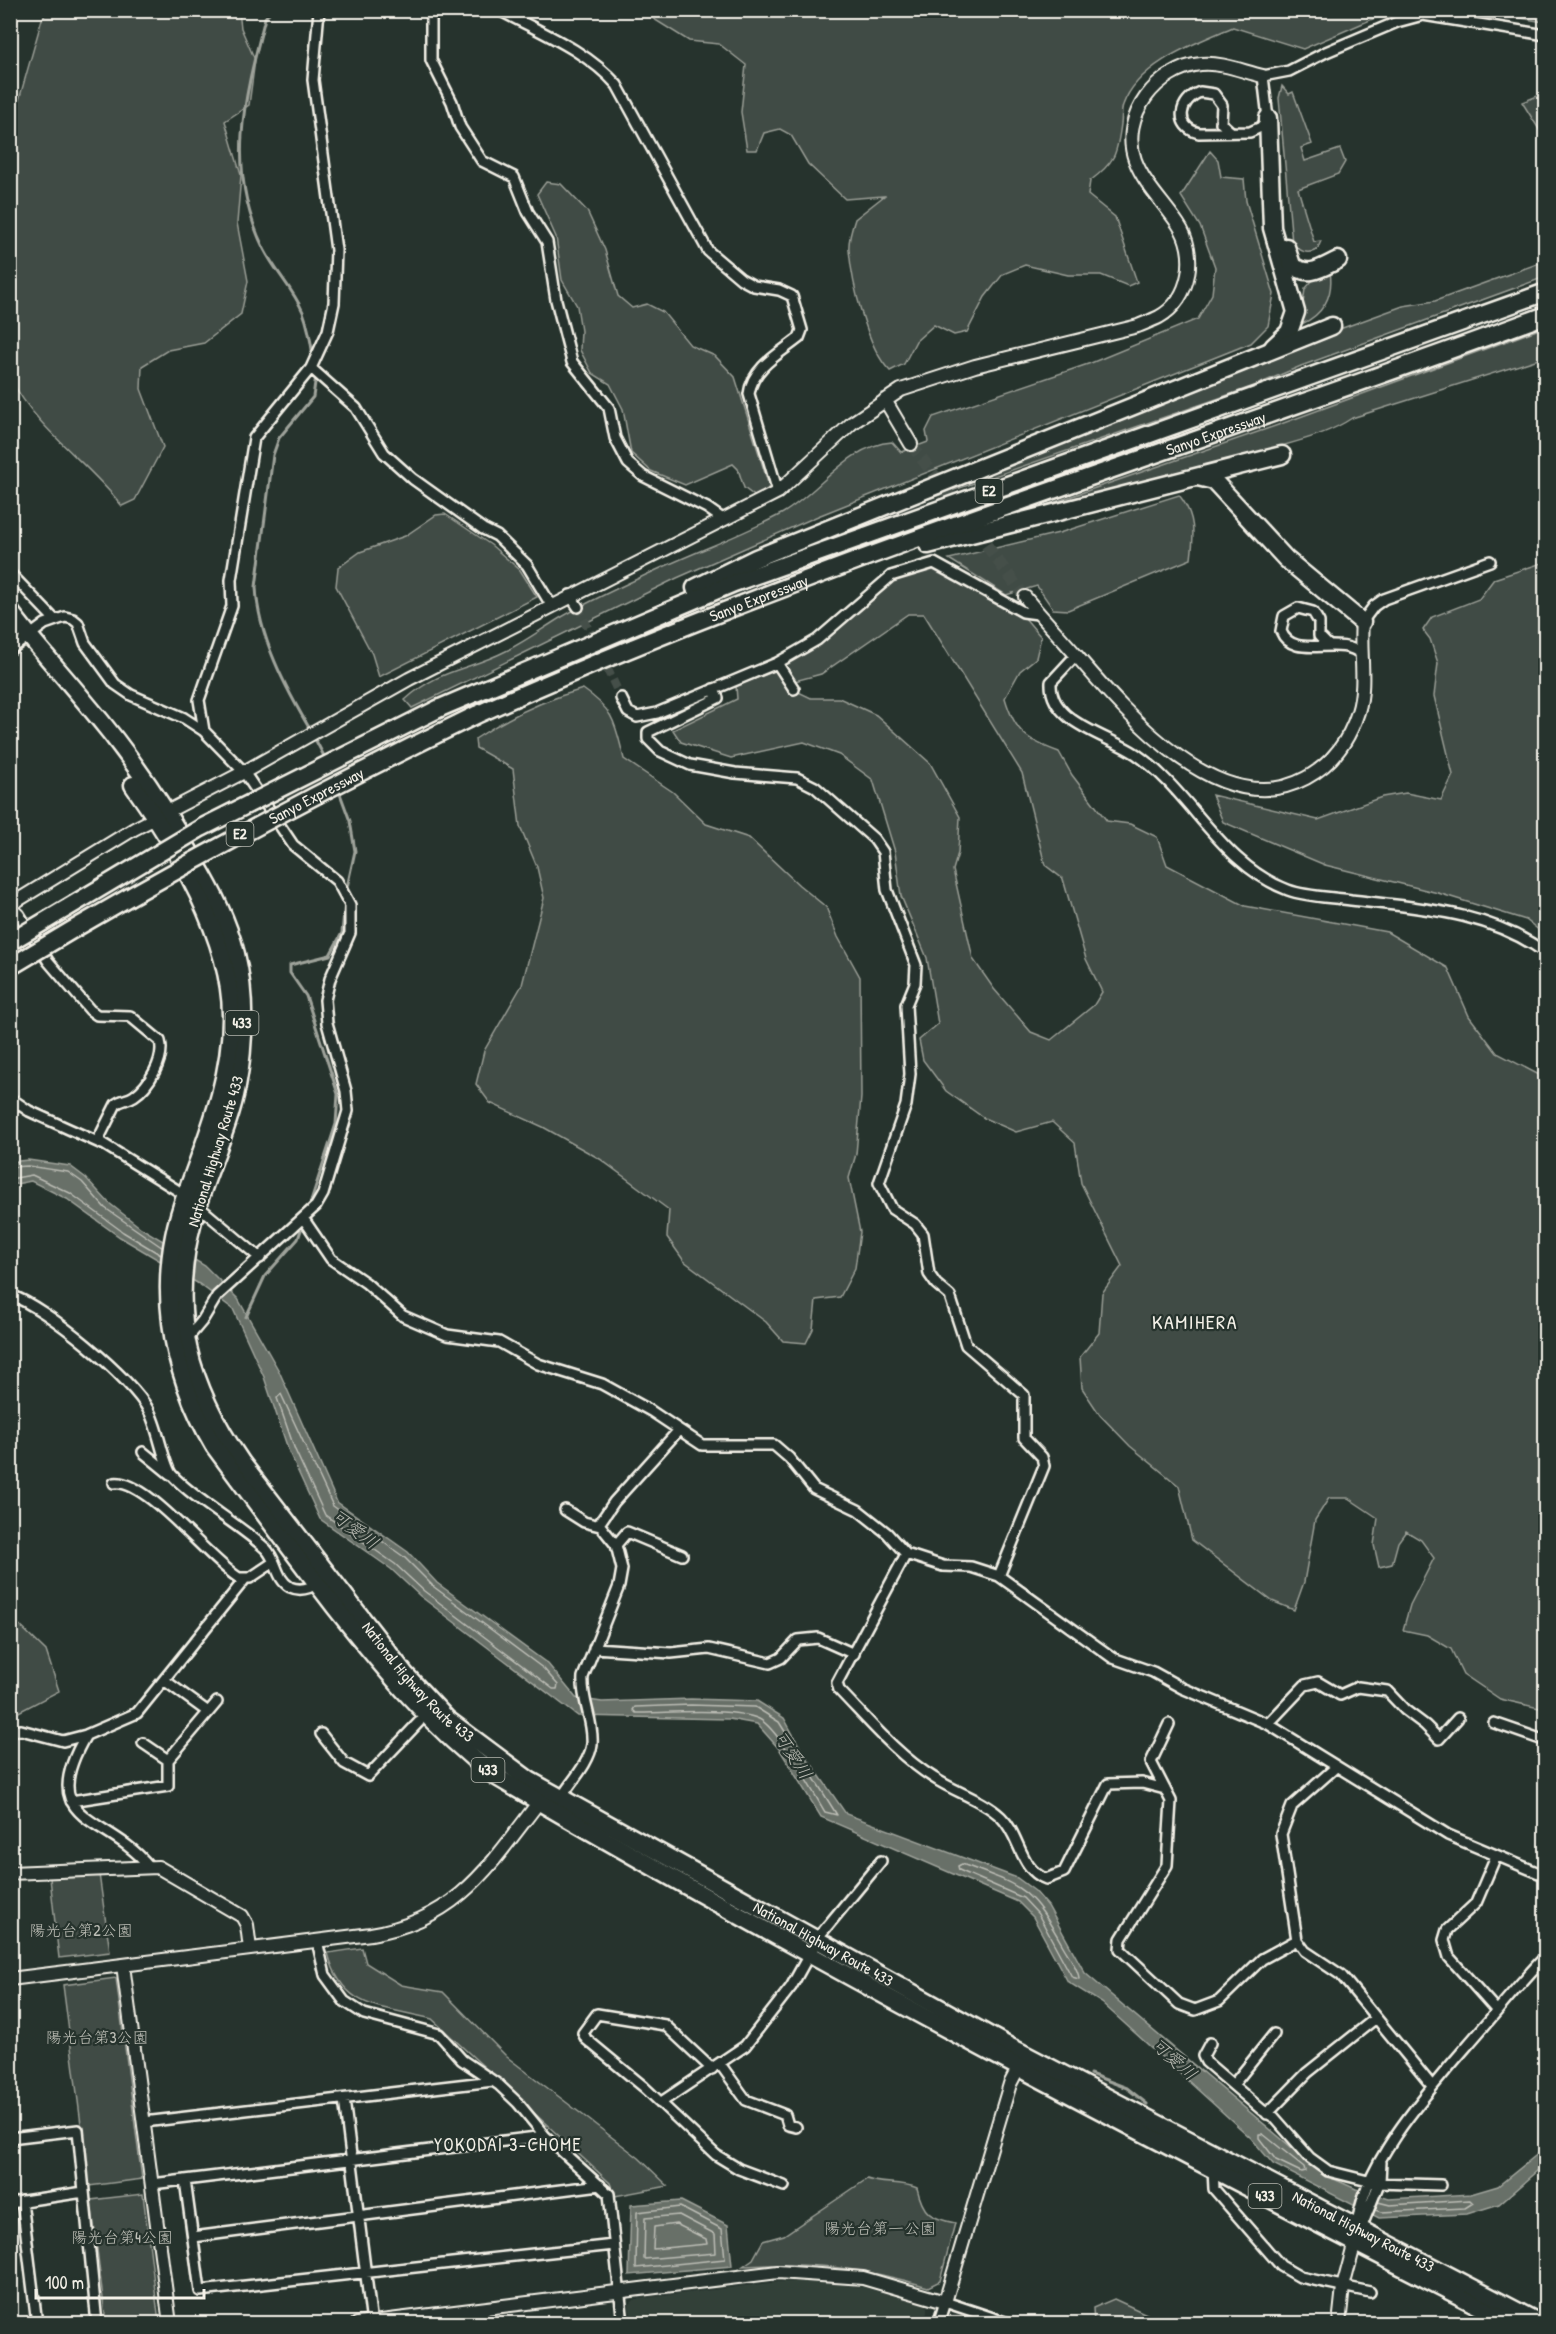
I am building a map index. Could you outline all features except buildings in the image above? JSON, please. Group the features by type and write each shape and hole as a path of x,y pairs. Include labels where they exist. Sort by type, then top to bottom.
{"highway":[{"path":"1268,118 1281,226 1288,258 1292,265 1307,272 1315,272 1338,260"},
{"path":"1255,359 1288,332 1296,312 1272,228 1268,118"},
{"name":"Sanyo Expressway","path":"10,942 201,828 440,708 560,655 734,583 1545,292"},
{"name":"Sanyo Expressway","path":"10,967 218,846 342,779 476,715 679,628 983,514 1545,315"},
{"path":"560,655 756,558 1255,359 1332,326"},
{"path":"679,628 904,552 990,527 1282,455"},
{"path":"1244,464 1235,474 1236,488 1302,566 1350,605 1362,622"},
{"path":"1198,477 1214,481 1286,559 1362,622"},
{"name":"National Highway Route 433","path":"10,611 30,638 88,704 161,814 219,903 236,953 241,982 242,1038 237,1087 191,1200 177,1275 168,1305 173,1347 198,1419 214,1446 324,1580 447,1719 521,1774 813,1947"},
{"name":"National Highway Route 433","path":"177,1275 186,1340 197,1385 217,1427 324,1580 425,1715 463,1751 532,1803 813,1947 1213,2169 1359,2226 1514,2324"},
{"name":"National Highway Route 433","path":"1022,2061 1359,2226 1542,2324"}],"street":[{"path":"204,731 200,692 232,606 231,580 250,449 258,431 311,368 328,332 337,276 313,80 319,10"},
{"path":"431,10 431,60 452,102 460,127 482,161 514,177 528,212 547,242 556,300 572,362 609,408 615,438 628,464 643,476 707,508 724,520"},
{"path":"499,10 584,55 604,69 617,85 708,251 741,279 754,286 779,290 792,296 802,330 799,338 756,373 750,384 749,394 778,492"},
{"path":"103,1145 100,1136 116,1104 134,1096 150,1079 161,1055 160,1041 130,1016 97,1015 90,1010 48,961 19,914 10,905 161,814 244,772 409,679 551,604 778,492 852,423 901,390 949,373 1138,326 1167,311 1182,294 1188,278 1190,262 1187,246 1180,226 1143,177 1134,159 1132,141 1135,119 1152,87 1166,75 1184,67 1203,64 1224,66 1263,76 1289,71 1356,39 1397,22 1423,15 1545,35"},
{"path":"1231,132 1221,123 1221,105 1214,94 1200,92 1187,100 1181,113 1182,121 1191,131 1231,132 1255,130 1268,118 1263,76"},
{"path":"311,368 356,408 384,453 413,479 483,529 497,536 527,565 551,604"},
{"path":"885,400 911,444"},
{"path":"1024,597 1129,714 1179,756 1205,773 1232,785 1278,788 1296,784 1330,761 1345,742 1358,711 1362,692 1362,622 1374,606 1384,599 1490,561"},
{"path":"621,698 627,712 637,717 657,713 777,663 817,640 891,576 934,563 1023,612 1038,614"},
{"path":"10,573 55,620"},
{"path":"570,595 578,607"},
{"path":"1328,645 1319,636 1319,622 1313,612 1298,608 1284,616 1281,631 1290,644 1350,646 1362,655"},
{"path":"10,650 55,620 65,617 78,623 85,643 115,684 131,695 184,718 204,731 244,772 293,845 342,888 351,915 350,933 330,978 325,1000 327,1023 346,1091 348,1111 323,1194 316,1206 216,1298 204,1318 186,1340"},
{"path":"1076,654 1052,682 1053,699 1059,708 1076,721 1137,754 1169,785 1214,837 1270,881 1290,890 1310,894 1428,909 1482,920 1508,930 1545,953"},
{"path":"777,663 794,689"},
{"path":"713,689 718,698 648,732 648,739 660,751 690,765 735,773 797,778 806,782 815,787 874,839 883,852 887,890 916,965 915,983 906,1005 910,1074 906,1105 879,1183 892,1209 915,1224 922,1234 929,1274 936,1284 950,1296 966,1345 1024,1395 1024,1438 1042,1457 1044,1466 999,1576"},
{"path":"10,1098 29,1111 134,1161 191,1200 260,1258"},
{"path":"303,1218 331,1259 366,1283 403,1316 447,1335 500,1341 538,1364 602,1384 651,1411 702,1445 774,1445 789,1458 814,1489 858,1510 887,1533 906,1554 944,1566 971,1568 999,1576 1113,1658 1153,1672 1182,1688 1268,1724 1448,1836 1545,1876"},
{"path":"10,1295 46,1314 129,1384 148,1409 159,1431 172,1475"},
{"path":"600,1526 614,1502 679,1430"},
{"path":"143,1452 265,1548 282,1580 290,1586 309,1588 324,1580"},
{"path":"114,1483 122,1482 151,1499 228,1570 245,1580"},
{"path":"10,1979 317,1941 394,1929 417,1922 444,1908 480,1877 532,1803 549,1798 561,1798 591,1752 590,1723 583,1677 621,1578 622,1561 616,1545 600,1526 584,1522 565,1510"},
{"path":"616,1545 627,1532 682,1555"},
{"path":"906,1554 854,1654 838,1679 840,1690 886,1739 916,1766 1004,1820 1029,1867 1044,1879 1064,1873 1108,1784 1142,1783 1165,1789"},
{"path":"10,1731 21,1730 63,1741 86,1735 137,1713 245,1580 274,1562"},
{"path":"594,1648 671,1653 708,1649 770,1663 781,1658 798,1640 816,1638 854,1654"},
{"path":"164,1680 208,1712"},
{"path":"1268,1724 1305,1685 1318,1682 1340,1695 1358,1687 1387,1691 1404,1710 1425,1725 1439,1739 1458,1718"},
{"path":"72,1801 168,1786 168,1760 217,1702"},
{"path":"321,1734 344,1763 368,1776 419,1722"},
{"path":"1494,1723 1545,1740"},
{"path":"1169,1724 1151,1762 1171,1805 1167,1865 1121,1940 1122,1953 1179,2004 1195,2010 1219,2001 1262,1959 1297,1940"},
{"path":"86,1735 72,1760 68,1779 72,1801 84,1819 127,1843 149,1866"},
{"path":"143,1743 168,1760"},
{"path":"1336,1767 1292,1806 1281,1834 1297,1940 1305,1951 1341,1975 1432,2086"},
{"path":"1496,1856 1476,1903 1447,1930 1444,1940 1449,1957 1497,2012"},
{"path":"660,2103 748,2042 791,1987 813,1947 881,1861"},
{"path":"10,1873 158,1867 242,1916 247,1925 250,1949"},
{"path":"317,1941 325,1975 344,2001 364,2014 439,2034 462,2060 493,2081 518,2103 545,2136 609,2194 623,2324"},
{"path":"1340,2324 1343,2287 1359,2226 1384,2155 1432,2086 1545,1956"},
{"path":"123,1965 170,2324"},
{"path":"784,2186 727,2163 586,2039 584,2029 595,2015 665,2025 716,2066 746,2100 785,2115 789,2125 796,2127"},
{"path":"1268,2114 1307,2073 1376,2018"},
{"path":"1233,2085 1274,2034"},
{"path":"1210,2043 1204,2060 1281,2125 1318,2165 1339,2175 1374,2186 1440,2185"},
{"path":"938,2324 1010,2084 1022,2061"},
{"path":"144,2122 493,2081"},
{"path":"344,2099 372,2323"},
{"path":"10,2138 78,2130 97,2324"},
{"path":"152,2184 545,2136"},
{"path":"1213,2169 1214,2189 1281,2266 1300,2277 1370,2292"},
{"path":"185,2180 200,2291 614,2245"},
{"path":"193,2236 600,2185"},
{"path":"10,2203 84,2192"},
{"path":"22,2201 37,2324"},
{"path":"357,2324 787,2272 863,2278 945,2302 994,2321 1011,2324"}],"shaded area":[{"path":"778,2282 818,2282 863,2287 922,2303 927,2307 927,2312 924,2324 632,2323 629,2305 635,2299"}],"green space":[{"path":"48,11 239,11 241,28 255,60 249,105 225,121 241,175 237,223 248,281 241,314 204,343 168,350 142,366 141,389 163,447 135,500 122,506 94,474 34,414 11,379 11,111 19,100 42,19"},
{"path":"641,11 1391,11 1303,49 1233,27 1170,56 1155,66 1141,77 1122,107 1120,135 1116,151 1110,163 1090,181 1088,195 1115,217 1137,282 1128,286 1101,275 1068,275 1025,265 1003,274 985,297 967,332 954,335 934,325 916,341 904,364 890,371 874,347 862,314 853,280 849,246 855,219 884,196 845,199 808,164 791,135 780,129 764,133 757,150 747,150 741,112 746,65 719,44 689,41"},
{"path":"1477,11 1545,11 1545,22"},
{"path":"1282,86 1289,94 1293,92 1312,144 1301,148 1305,161 1340,149 1345,162 1338,174 1298,189 1314,242 1321,241 1317,250 1310,252 1301,250 1292,243 1279,98"},
{"path":"1546,93 1545,139 1522,102"},
{"path":"1210,151 1218,160 1221,177 1244,179 1246,201 1274,294 1268,326 1251,343 818,516 677,578 412,708 405,700 430,682 506,651 605,594 783,513 861,451 892,442 901,452 928,442 926,431 933,417 1091,363 1198,319 1212,294 1215,267 1200,226 1181,196"},
{"path":"546,182 561,184 587,211 605,250 618,296 632,308 647,304 663,312 690,345 715,356 735,377 769,486 766,494 757,498 744,488 738,469 733,464 685,485 651,471 631,453 623,409 610,384 592,373 580,350 581,331 577,306 562,280 556,237 537,194"},
{"path":"1545,261 1545,277 1301,366 1254,386 885,514 1337,330 1403,306 1435,301"},
{"path":"1330,271 1330,289 1325,304 1315,316 1300,325 1305,289 1320,272"},
{"path":"1545,327 1545,357 1352,418 1306,439 1020,514 1278,425"},
{"path":"1179,495 1191,518 1193,541 1191,559 1068,610 1053,609 1037,586 1006,595 949,559 1059,533"},
{"path":"445,514 491,545 520,570 537,597 379,677 372,654 336,586 338,568 360,552 405,536 436,515"},
{"path":"1545,562 1545,935 1526,920 1438,893 1325,865 1223,822 1212,795 1318,820 1382,797 1406,793 1441,800 1453,775 1434,696 1438,663 1430,639 1423,630 1432,617 1479,599 1494,579"},
{"path":"934,569 1025,618 1041,637 1036,658 1020,671 1005,698 1009,710 1018,727 1030,739 1059,752 1072,775 1107,821 1130,824 1157,837 1167,865 1245,906 1387,932 1448,968 1469,1016 1497,1053 1545,1078 1546,1521 1539,1523 1540,1543 1546,1550 1546,1702 1539,1708 1500,1699 1463,1674 1451,1649 1427,1635 1403,1630 1410,1605 1434,1558 1421,1540 1406,1531 1398,1542 1392,1564 1379,1567 1374,1545 1378,1518 1348,1498 1329,1498 1315,1520 1304,1582 1294,1610 1272,1601 1192,1540 1179,1486 1130,1446 1100,1415 1082,1388 1080,1357 1099,1333 1102,1293 1122,1266 1081,1183 1075,1143 1052,1122 1016,1132 984,1118 946,1091 923,1060 919,1040 938,1024 927,958 901,896 895,852 873,780 839,755 804,742 731,758 681,742 673,730 737,699 736,686 775,671 790,688 811,698 839,698 876,715 930,763 960,817 958,853 953,870 973,959 994,989 1031,1032 1051,1040 1094,1005 1102,992 1086,959 1063,879 1045,865 1022,773 924,614 908,614 821,674 795,681 785,665 820,643 893,580"},
{"path":"583,689 608,711 616,727 624,759 673,792 706,824 749,838 826,907 838,937 860,977 861,1097 856,1154 849,1178 860,1232 855,1268 840,1297 816,1300 813,1329 806,1343 783,1341 766,1322 684,1261 667,1237 669,1210 600,1159 543,1127 490,1103 476,1084 484,1051 522,985 544,898 537,867 520,826 513,769 476,748 475,739 527,710"},
{"path":"11,1617 46,1651 59,1691 11,1716"},
{"name":"陽光台第2公園","path":"99,1874 110,1952 59,1958 50,1878"},
{"path":"362,1948 366,1963 401,1985 443,1992 507,2057 639,2158 668,2186 615,2196 610,2183 432,2019 381,2008 354,1996 335,1972 328,1953"},
{"name":"陽光台第3公園","path":"116,1978 142,2179 89,2186 63,1985"},
{"name":"陽光台第一公園","path":"867,2179 905,2184 917,2188 922,2204 929,2213 939,2219 955,2223 940,2281 928,2287 881,2275 836,2268 791,2265 743,2266 753,2259 763,2241 784,2235"},
{"name":"陽光台第4公園","path":"143,2194 159,2323 106,2323 91,2200"},
{"path":"1114,2299 1166,2323 1094,2323 1093,2308"}],"water":[{"name":"可愛川","path":"28,1160 70,1166 86,1178 109,1203 141,1228 205,1266 238,1299 279,1371 337,1502 408,1552 437,1583 548,1664 576,1698 602,1702 691,1699 757,1701 784,1718 801,1749 846,1814 1017,1878 1035,1891 1048,1906 1085,1973 1323,2174 1356,2189 1389,2199 1471,2194 1498,2186 1545,2148 1545,2164 1499,2204 1467,2214 1379,2218 1273,2164 1251,2138 1102,2003 1068,1982 1033,1917 1018,1902 821,1817 780,1750 757,1724 729,1719 578,1716 420,1596 391,1569 320,1519 289,1452 264,1377 233,1309 199,1284 120,1237 67,1199 31,1181 11,1185 10,1162"},
{"path":"681,2201 728,2225 732,2266 629,2275 631,2205"}],"waterway":[{"path":"271,10 265,18 245,106 242,134 245,191 252,220 264,249 303,312 313,356"},
{"path":"311,731 275,662 262,624 256,587 273,455 279,438 313,397 316,375"},
{"path":"314,737 326,760"},
{"path":"339,791 350,821 355,851 346,892"},
{"path":"308,1210 336,1124 338,1094 306,996 290,973 290,965 330,955 342,933 345,902"},
{"path":"246,1317 265,1276 298,1239 304,1221"},
{"path":"1090,2074 1127,2088 1147,2104"}],"tunnel":[{"path":"911,444 1025,597"},
{"path":"578,607 621,698"}],"district":[{"name":"KAMIHERA","path":"1195,1322"},
{"name":"YOKODAI 3-CHOME","path":"508,2145"}]}
